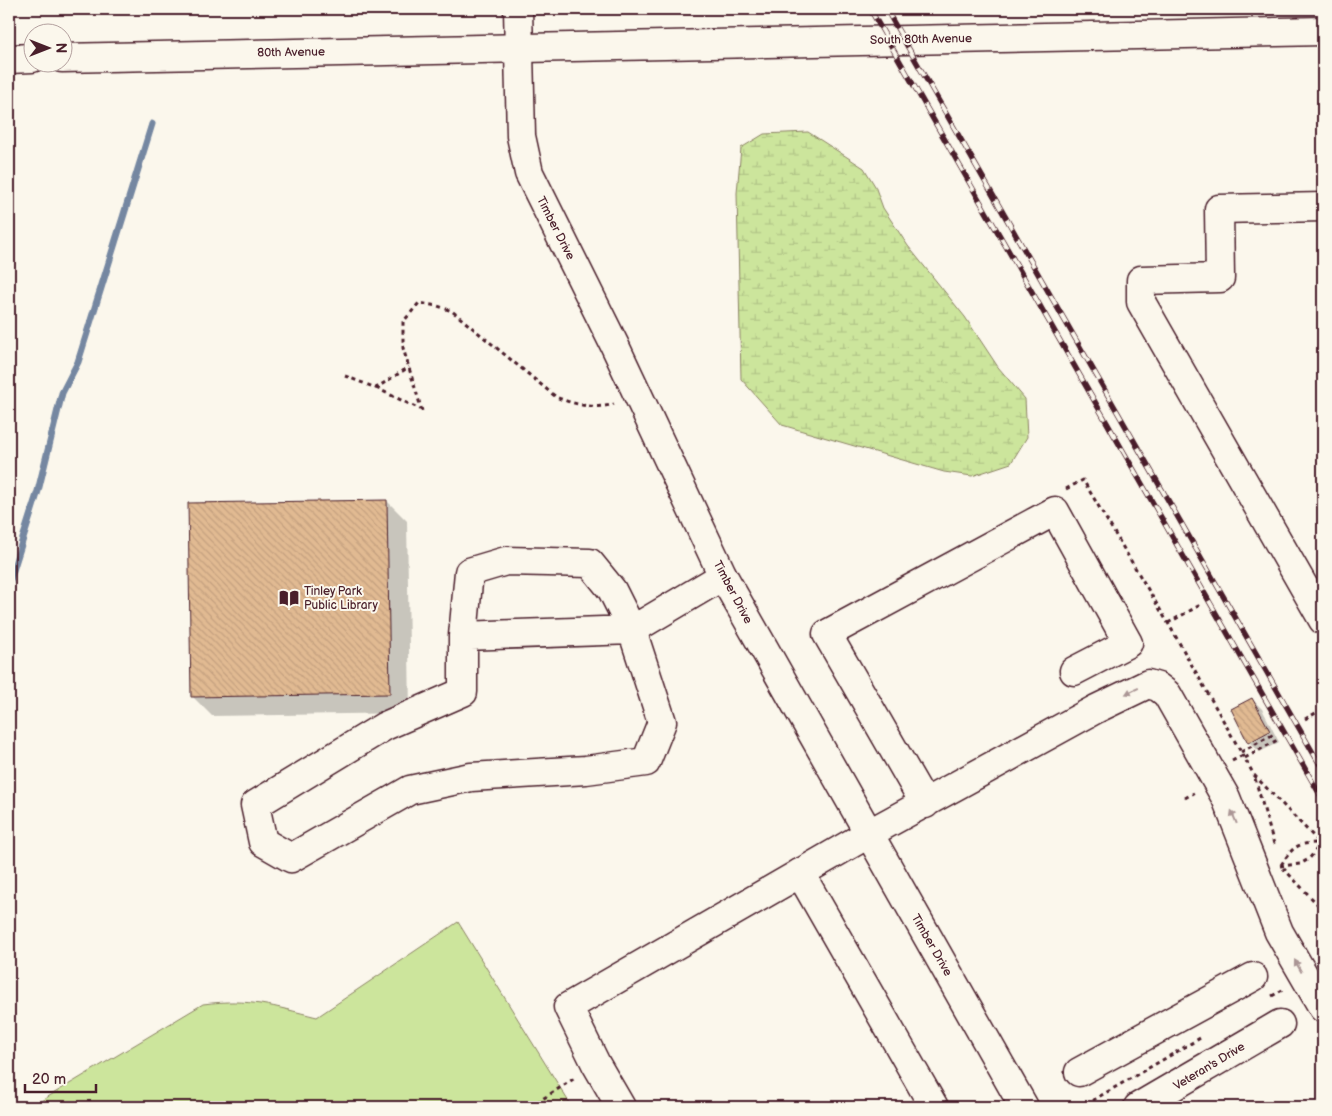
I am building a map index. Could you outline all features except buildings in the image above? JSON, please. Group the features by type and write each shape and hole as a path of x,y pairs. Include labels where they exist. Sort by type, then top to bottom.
{"street":[{"name":"Timber Drive","path":"518,9 521,136 529,173 614,344 723,576 1024,1107"},
{"name":"South 80th Avenue","path":"519,48 1323,31"},
{"name":"80th Avenue","path":"72,58 519,48"},
{"path":"9,59 22,58"},
{"path":"1323,207 1219,209 1220,278 1140,280 1141,302 1323,620"},
{"path":"926,804 827,634 1055,511 1128,644 1074,671"},
{"path":"506,561 590,563 612,590 632,630 662,722 646,762 586,770 471,778 410,790 291,858 263,842 255,805 386,726 463,692 463,636 469,572 506,561"},
{"path":"463,636 632,630 723,576"},
{"path":"621,1107 596,1064 568,1007 868,834 1096,710 1148,684 1158,687 1167,694 1269,871 1279,932 1323,1008"},
{"path":"800,873 934,1107"},
{"path":"1080,1072 1259,989"},
{"name":"Veteran's Drive","path":"1138,1107 1280,1024"}],"path":[{"path":"345,376 376,388 422,411 403,348 403,322 419,303 438,306 452,311 556,397 571,403 605,407 614,404"},
{"path":"376,388 409,367"},
{"path":"1061,492 1083,480 1168,623 1254,774 1321,842 1323,854"},
{"path":"1168,623 1202,604"},
{"path":"1305,719 1323,709"},
{"path":"1241,752 1276,733"},
{"path":"1244,758 1279,739"},
{"path":"1254,774 1275,848"},
{"path":"1269,871 1291,850 1302,843 1321,842"},
{"path":"1269,871 1300,864 1309,859 1321,842"},
{"path":"1269,871 1278,857"},
{"path":"1269,871 1323,910"},
{"path":"1259,989 1305,978"},
{"path":"1088,1107 1095,1099 1206,1034"},
{"path":"530,1107 596,1064"}],"green space":[{"path":"808,132 864,168 875,186 883,208 908,246 965,317 998,367 1025,399 1027,437 1011,463 972,476 944,472 782,425 741,379 737,193 741,148 764,134"},
{"path":"458,922 572,1107 31,1107 203,1004 235,1002 261,1004 317,1017"}],"waterway":[{"path":"9,583 38,491 62,393 78,362 152,124"}],"railway":[{"path":"870,9 1323,800"},
{"path":"886,9 1323,770"}],"place":[{"name":"Tinley Park Public Library","path":"289,598"}]}
